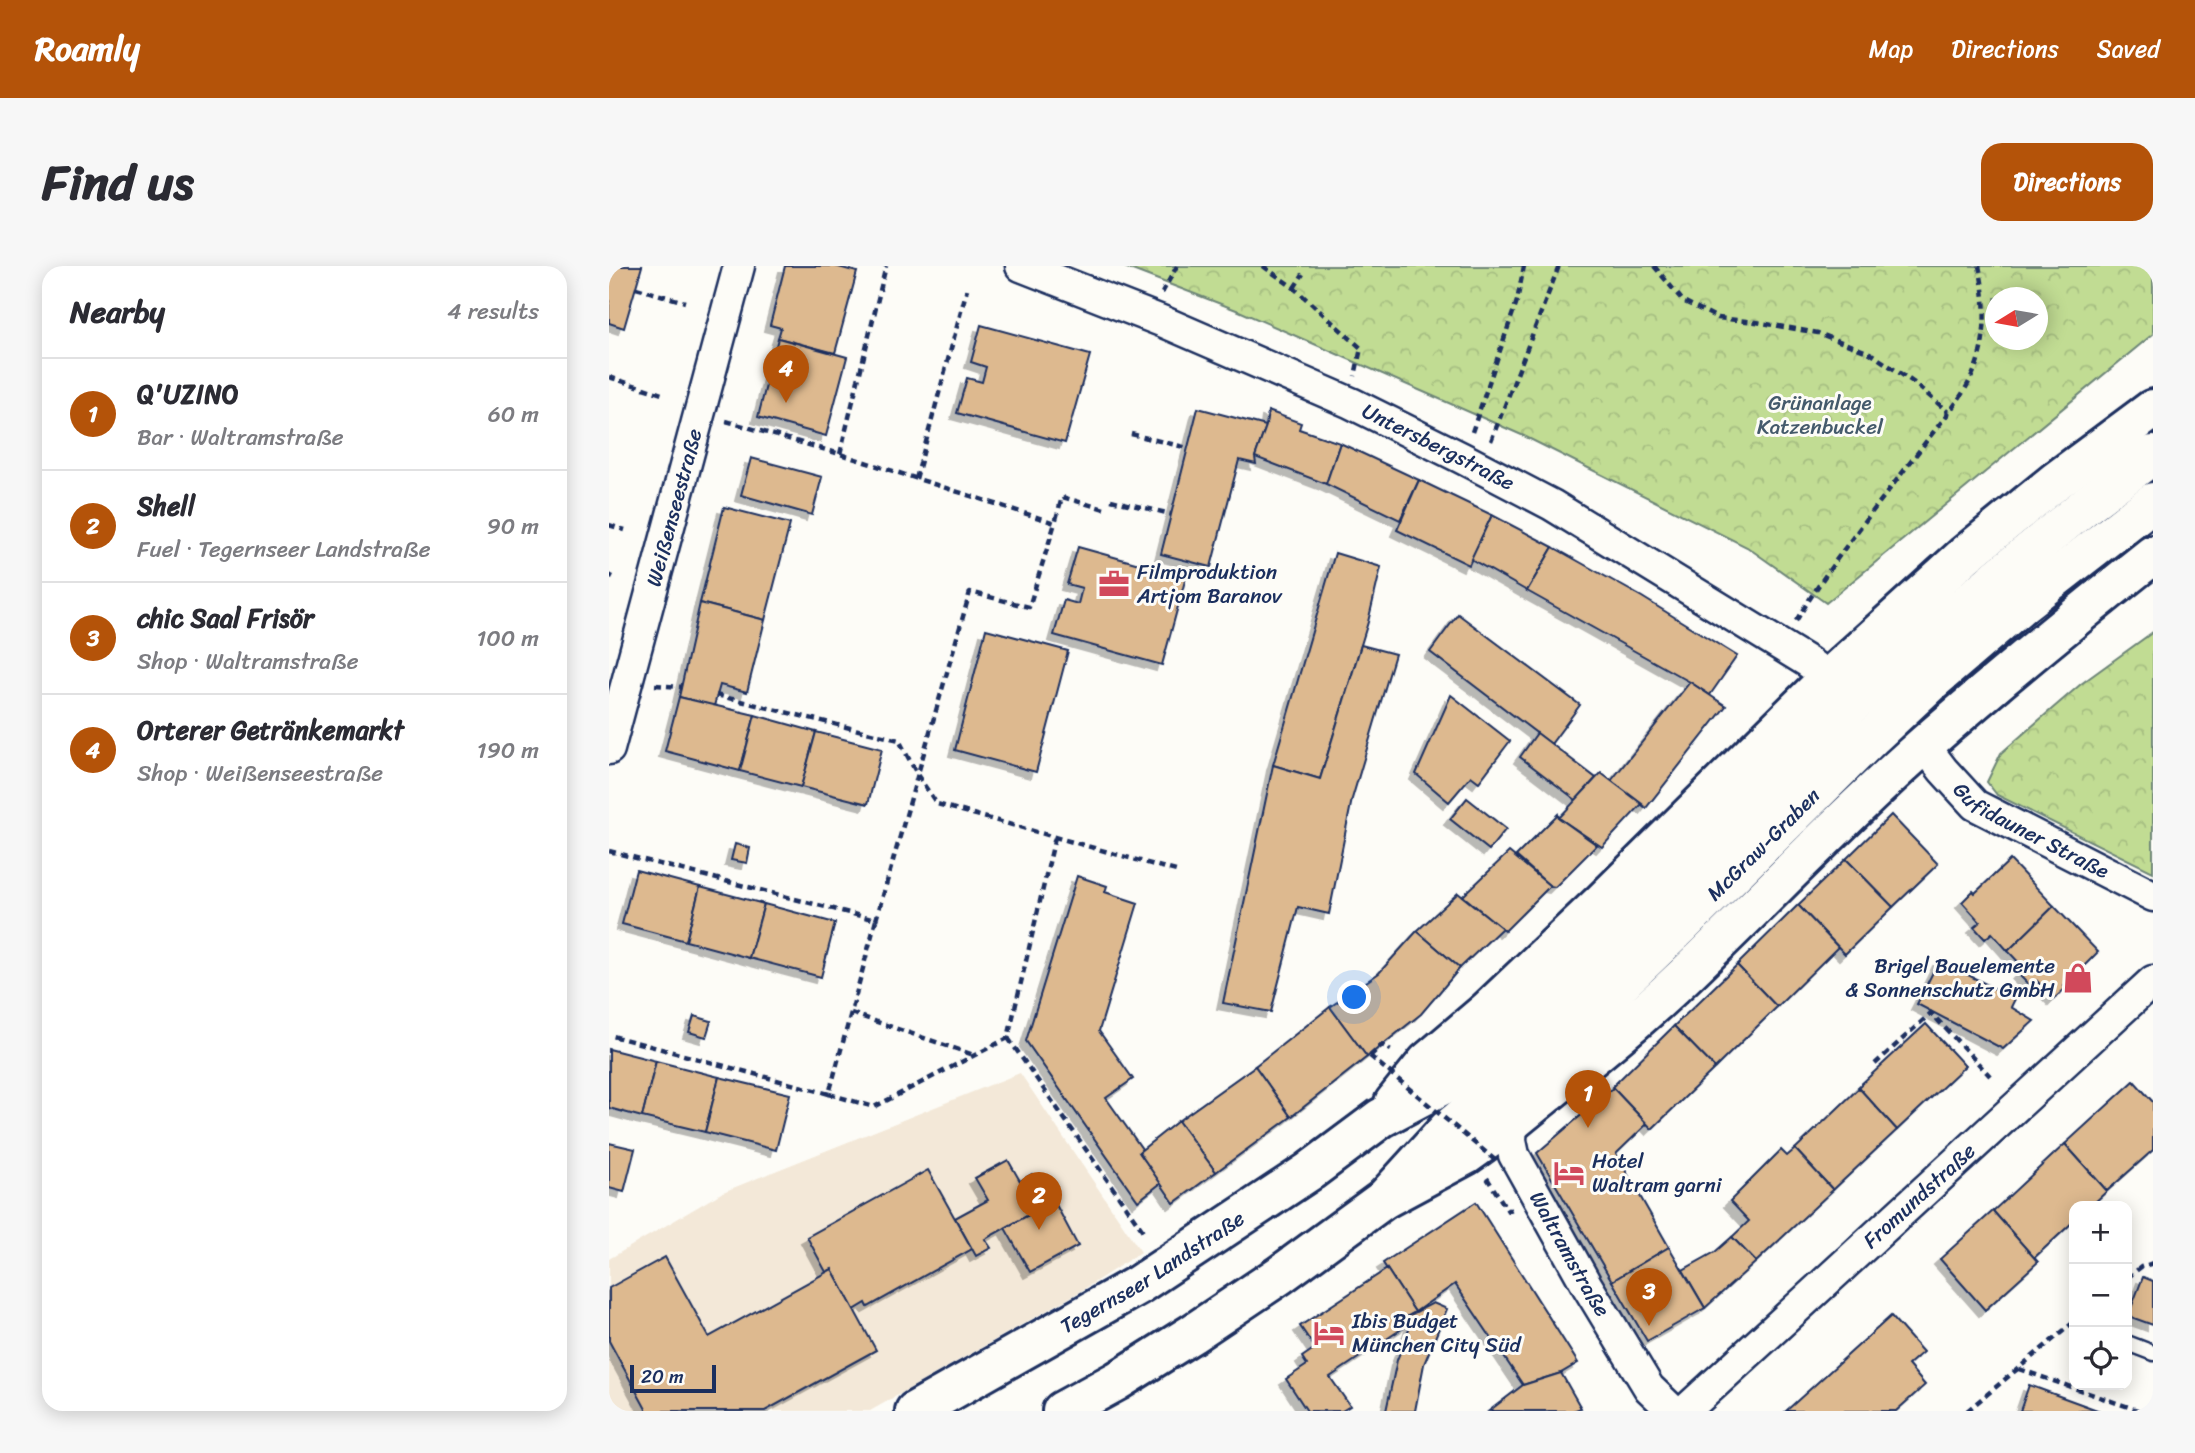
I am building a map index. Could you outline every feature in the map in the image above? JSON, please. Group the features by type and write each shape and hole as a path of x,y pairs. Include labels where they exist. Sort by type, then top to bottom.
{"main road":[{"path":"1381,1118 1427,1062 1487,1011 1602,902 1829,678 1965,555 2056,481 2153,409"},
{"name":"McGraw-Graben","path":"1381,1118 1445,1084 1561,989 1627,929 1859,698 1998,576 2153,455"},
{"name":"McGraw-Graben","path":"1384,1199 1447,1130 1598,1005 1931,682 2022,604 2153,502"},
{"path":"1062,1411 1117,1381 1228,1311 1384,1199 1466,1155 1511,1122 1681,980 1797,864 1924,745 2064,625 2153,555"},
{"name":"Tegernseer Landstraße","path":"915,1411 1149,1278 1300,1178 1381,1118"}],"street":[{"name":"Weißenseestraße","path":"609,750 739,266"},
{"name":"Untersbergstraße","path":"1021,266 1164,322 1351,403 1471,462 1552,505 1829,678"},
{"name":"Gufidauner Straße","path":"1924,745 1943,771 1975,805 2153,896"},
{"name":"Fromundstraße","path":"1685,1411 2153,981"},
{"name":"Waltramstraße","path":"1511,1122 1514,1155 1586,1284 1649,1388 1672,1411"}],"lane":[{"path":"2132,1345 2153,1353"}],"path":[{"path":"840,454 886,266"},
{"path":"1263,266 1294,288 1361,348 1351,403"},
{"path":"1471,462 1517,301 1524,266"},
{"path":"1471,462 1502,417 1559,266"},
{"path":"1654,266 1683,301 1718,318 1756,321 1818,333 1870,353 1913,382 1948,412"},
{"path":"1781,646 1820,580 1948,412 1971,377 1981,346 1986,316 1979,266"},
{"path":"1294,288 1303,274"},
{"path":"636,288 685,302"},
{"path":"916,479 967,289"},
{"path":"609,377 662,394"},
{"path":"724,421 840,454 1055,523"},
{"path":"1131,434 1188,448"},
{"path":"829,1094 876,920 971,592 1029,607 1062,497 1108,510"},
{"path":"1111,500 1171,514"},
{"path":"609,525 625,530"},
{"path":"653,685 682,687"},
{"path":"716,695 899,740 937,804 1176,871"},
{"path":"1055,837 1008,1038 1143,1231"},
{"path":"609,850 876,920"},
{"path":"851,1013 975,1055"},
{"path":"1875,1064 1931,1013 1990,1076"},
{"path":"609,1035 874,1107 1008,1038"},
{"path":"1391,1050 1382,1045 1370,1056 1495,1160"},
{"path":"1487,1177 1508,1211"},
{"path":"2132,1275 2141,1267 2153,1264"},
{"path":"1967,1411 2069,1326"},
{"path":"2018,1369 2140,1411"}],"shaded area":[{"path":"1020,1073 1141,1252 1081,1291 870,1411 609,1411 609,1259 723,1192"}],"green space":[{"name":"Grünanlage Katzenbuckel","path":"1122,266 2153,266 2153,334 1826,603 1747,547 1524,436 1239,311"},
{"path":"2153,632 2153,872 1997,795 1987,782 2001,753 2081,684"}],"building":[{"path":"609,266 642,266 624,328 609,323"},
{"path":"785,266 835,266 857,272 835,353 778,338 781,328 770,325"},
{"path":"981,325 1090,355 1065,443 957,413 967,378 982,382 986,367 971,362"},
{"path":"778,338 847,357 826,436 758,417"},
{"path":"1198,408 1266,426 1255,457 1256,464 1239,460 1211,567 1161,554"},
{"path":"1268,411 1301,423 1299,429 1340,443 1326,484 1255,457 1266,426"},
{"path":"1340,443 1419,480 1400,520 1326,484"},
{"path":"751,458 822,477 812,515 741,495"},
{"path":"1419,480 1492,515 1469,565 1397,530"},
{"path":"724,507 790,524 765,620 700,603"},
{"path":"1492,515 1553,547 1527,591 1471,559"},
{"path":"1078,547 1186,577 1162,665 1054,635 1064,600 1078,604 1082,588 1067,584"},
{"path":"1553,547 1642,597 1737,656 1710,695 1527,591"},
{"path":"1335,553 1381,567 1368,622 1320,779 1273,765"},
{"path":"700,603 765,620 747,692 720,685 714,706 679,697"},
{"path":"1458,614 1580,705 1551,744 1430,652"},
{"path":"986,629 1068,651 1036,772 955,750"},
{"path":"1361,645 1395,654 1352,799 1329,914 1298,907 1271,1012 1223,1003 1273,765 1320,779"},
{"path":"1690,682 1726,706 1646,808 1611,781"},
{"path":"1451,695 1510,741 1479,782 1471,776 1449,802 1416,774"},
{"path":"679,697 755,715 740,771 665,751"},
{"path":"755,715 816,732 801,787 740,771"},
{"path":"816,732 882,749 868,804 801,787"},
{"path":"1537,733 1596,778 1576,800 1520,757"},
{"path":"1601,773 1642,804 1602,847 1559,818"},
{"path":"1467,798 1506,829 1489,850 1450,819"},
{"path":"1558,814 1559,818 1597,845 1555,887 1550,886 1516,856"},
{"path":"1891,815 1938,864 1893,907 1846,859"},
{"path":"735,844 750,848 747,863 731,860"},
{"path":"1509,852 1550,886 1505,931 1463,896"},
{"path":"1846,859 1893,907 1845,954 1798,905"},
{"path":"2010,860 2054,906 2008,951 1992,933 1985,939 1974,927 1980,922 1962,902"},
{"path":"636,870 700,887 686,941 622,924"},
{"path":"1077,876 1107,886 1105,892 1138,903 1099,1031 1133,1079 1106,1098 1142,1149 1139,1152 1161,1183 1138,1201 1026,1041"},
{"path":"700,887 764,904 749,958 686,941"},
{"path":"1458,893 1502,928 1460,968 1417,931"},
{"path":"764,904 835,923 821,977 749,958"},
{"path":"1798,905 1838,947 1777,1007 1737,965"},
{"path":"2054,906 2098,952 2054,999 2037,981 2031,987 2018,974 2024,968 2008,951"},
{"path":"1417,931 1460,968 1421,1014 1367,1057 1330,1007 1379,973"},
{"path":"1939,960 2015,999 2011,1007 2034,1021 2003,1049 1917,1004"},
{"path":"1737,965 1777,1007 1715,1068 1674,1026"},
{"path":"1330,1007 1367,1057 1291,1117 1255,1066"},
{"path":"694,1016 711,1021 706,1037 689,1032"},
{"path":"1926,1024 1965,1066 1897,1130 1858,1087"},
{"path":"1674,1026 1715,1068 1652,1129 1612,1087"},
{"path":"609,1049 656,1061 642,1117 609,1108"},
{"path":"656,1061 719,1077 705,1132 642,1117"},
{"path":"1255,1066 1291,1117 1216,1172 1178,1121"},
{"path":"719,1077 790,1094 776,1150 705,1132"},
{"path":"2134,1081 2153,1102 2153,1150 2107,1191 2065,1144"},
{"path":"1613,1088 1647,1124 1616,1154 1669,1247 1612,1281 1537,1153"},
{"path":"1859,1088 1897,1130 1833,1190 1795,1149"},
{"path":"1178,1121 1216,1172 1174,1203 1139,1152"},
{"path":"609,1143 635,1149 624,1192 609,1188"},
{"path":"2065,1144 2107,1191 2096,1201 2069,1201 2069,1226 2034,1258 1993,1211"},
{"path":"1795,1149 1833,1190 1756,1262 1732,1237 1749,1221 1730,1201 1781,1150 1787,1156"},
{"path":"1008,1160 1020,1181 1032,1174 1049,1204 985,1239 991,1248 976,1256 955,1218 988,1200 975,1178"},
{"path":"928,1170 972,1249 868,1307 866,1303 854,1310 832,1269 826,1272 807,1237"},
{"path":"1054,1201 1078,1246 1030,1272 1005,1228"},
{"path":"1476,1202 1578,1363 1561,1373 1523,1385 1455,1284 1415,1312 1383,1263"},
{"path":"1993,1211 2038,1262 1985,1310 1940,1259"},
{"path":"1732,1237 1756,1262 1705,1308 1683,1270 1715,1252"},
{"path":"1669,1247 1705,1308 1647,1341 1612,1281"},
{"path":"665,1257 709,1337 832,1269 876,1350 765,1411 647,1411 609,1341 609,1288"},
{"path":"1387,1269 1415,1312 1408,1316 1412,1322 1330,1377 1350,1406 1342,1411 1307,1411 1286,1379 1307,1365 1302,1357 1315,1348 1300,1326"},
{"path":"2143,1277 2153,1281 2153,1325 2132,1317 2132,1306"},
{"path":"1433,1303 1447,1309 1424,1364 1415,1411 1386,1411 1397,1360 1412,1322 1408,1316"},
{"path":"1891,1316 1923,1352 1908,1365 1925,1385 1896,1411 1786,1411"},
{"path":"1561,1373 1581,1408 1573,1411 1489,1411 1523,1385"},
{"path":"2029,1385 2100,1411 2020,1411"}],"place":[{"name":"Orterer Getränkemarkt","path":"786,403"},
{"name":"Filmproduktion Artjom Baranov","path":"1114,584"},
{"name":"Brigel Bauelemente & Sonnenschutz GmbH","path":"2078,978"},
{"name":"Q'UZINO","path":"1588,1128"},
{"name":"Hotel Waltram garni","path":"1569,1173"},
{"name":"Shell","path":"1039,1230"},
{"name":"chic Saal Frisör","path":"1649,1326"},
{"name":"Ibis Budget München City Süd","path":"1329,1333"}]}
